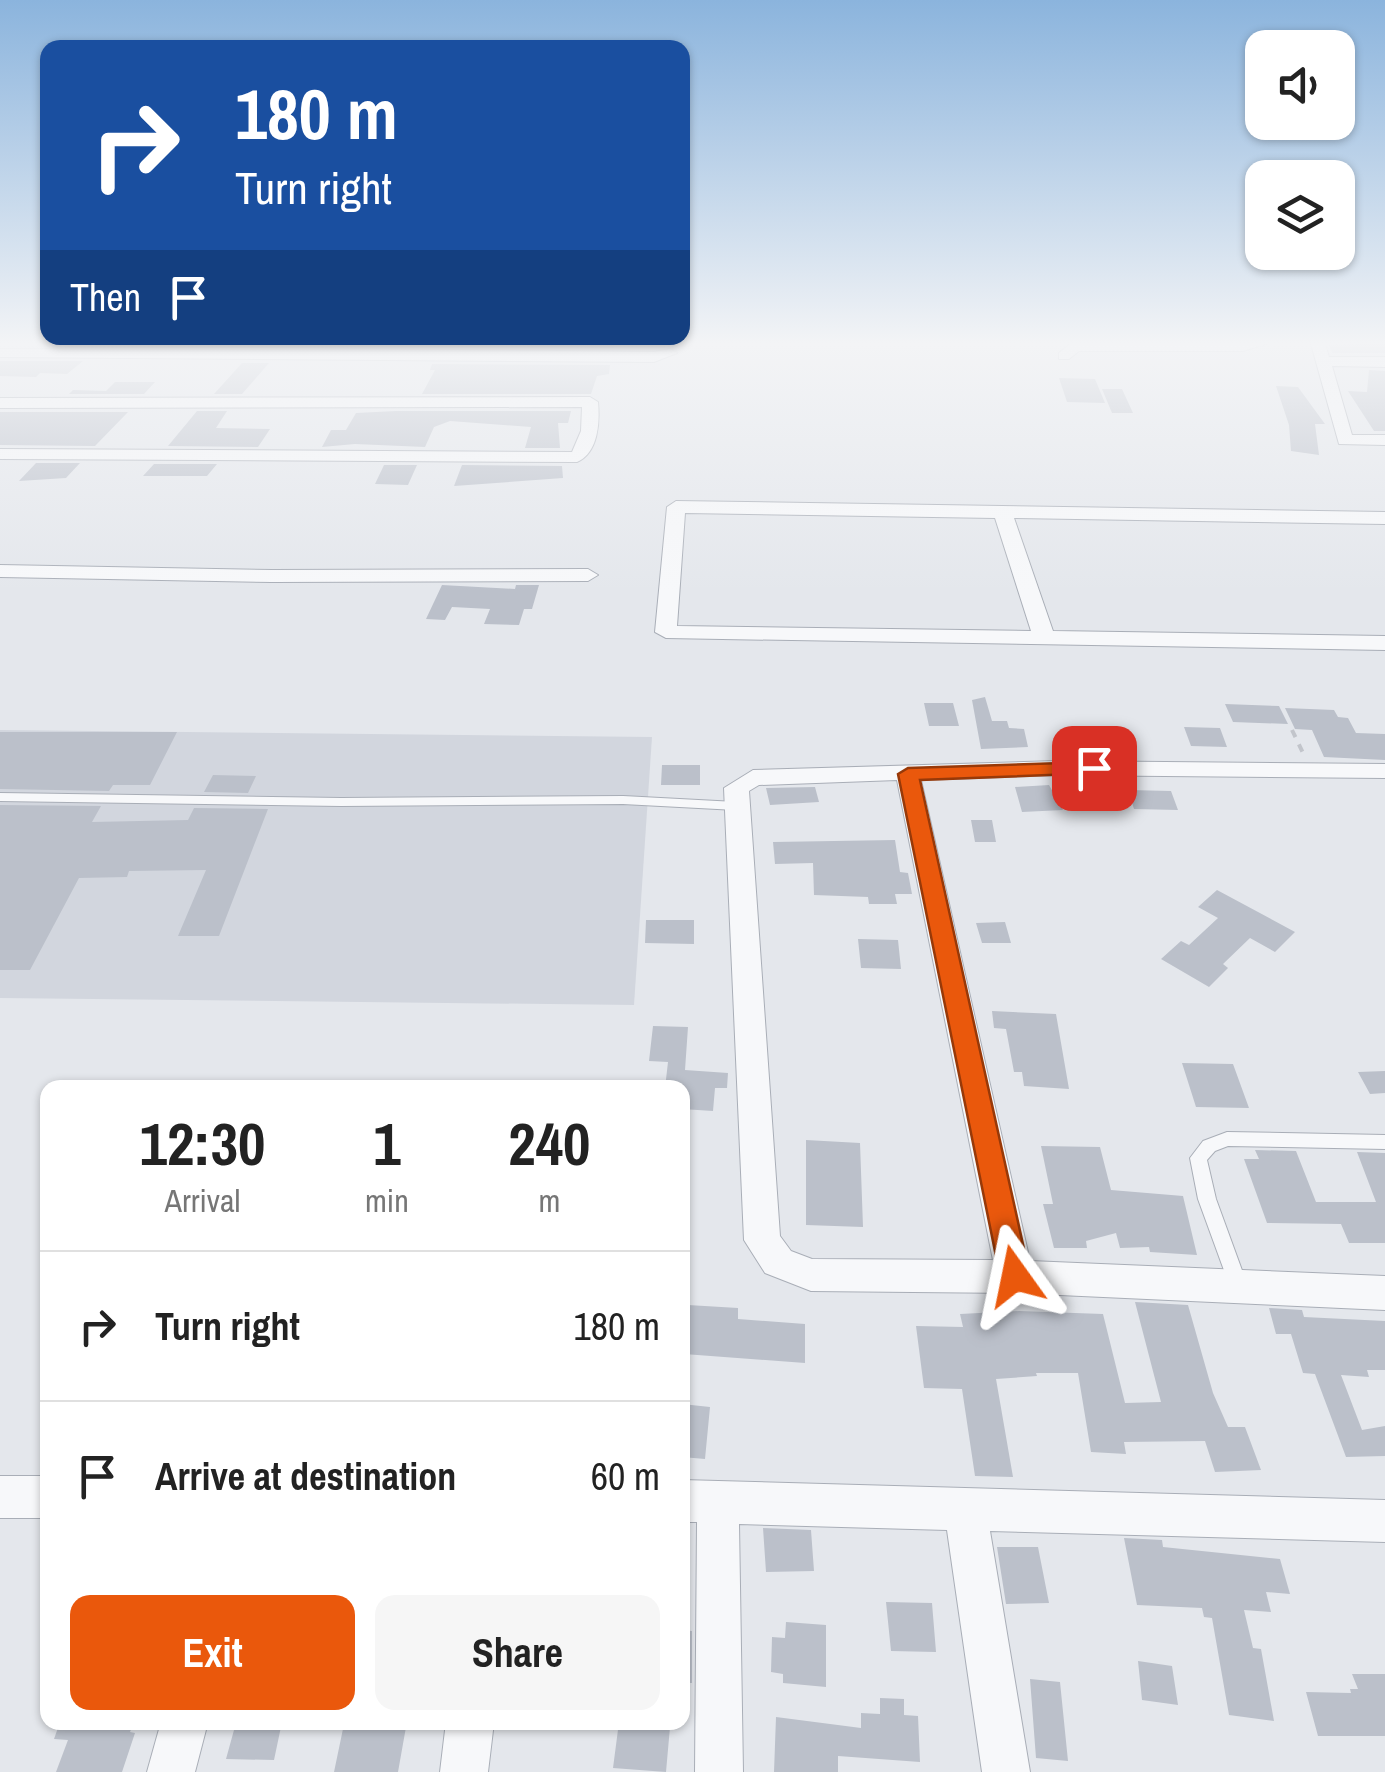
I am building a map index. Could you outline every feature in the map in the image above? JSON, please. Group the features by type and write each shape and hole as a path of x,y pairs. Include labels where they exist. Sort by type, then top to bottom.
{"street":[{"path":"0,454 577,457 588,443 590,427"},
{"path":"1341,427 1345,440 1385,440"},
{"path":"1385,518 676,507 666,632 1385,643"},
{"path":"1003,512 1044,638"},
{"path":"0,570 272,576 588,575"},
{"path":"1385,771 1057,768 753,778 737,788 736,806 762,1240 778,1262 810,1274 1015,1276 1385,1293"},
{"path":"908,774 1015,1276"},
{"path":"0,1497 40,1497"},
{"path":"720,1772 700,1501 1385,1521"},
{"path":"965,1508 1006,1772"},
{"path":"172,1772 183,1730"},
{"path":"464,1772 469,1730"}],"lane":[{"path":"0,797 341,802 623,800 736,806"},
{"path":"1238,1284 1207,1199 1198,1158 1208,1146 1227,1139 1385,1142"}],"shaded area":[{"path":"0,730 652,737 634,1005 0,998"}],"building":[{"path":"0,427 114,427 95,446 0,445"},
{"path":"184,427 270,429 258,447 168,446"},
{"path":"348,427 435,427 425,447 322,447 331,430"},
{"path":"527,427 558,427 560,448 525,448 531,427"},
{"path":"1289,427 1315,427 1319,455 1291,451"},
{"path":"36,463 80,463 66,478 19,481"},
{"path":"154,464 217,464 207,476 143,476"},
{"path":"384,465 417,465 408,485 375,484"},
{"path":"462,465 562,466 563,478 454,486"},
{"path":"442,585 515,589 516,585 539,585 532,609 524,609 519,625 484,624 490,609 452,607 445,620 426,619"},
{"path":"985,697 992,721 1007,721 1009,728 1024,729 1028,747 981,749 972,700"},
{"path":"924,703 953,703 959,726 929,726"},
{"path":"1225,704 1279,706 1288,724 1233,722"},
{"path":"1285,708 1334,710 1338,717 1348,718 1356,733 1385,734 1385,760 1324,757 1312,730 1295,729"},
{"path":"1184,727 1220,728 1227,747 1191,746"},
{"path":"0,732 177,732 150,785 113,785 109,791 0,789"},
{"path":"662,765 700,765 700,785 661,785"},
{"path":"213,775 256,776 248,793 204,792"},
{"path":"1049,785 1063,810 1022,812 1015,787"},
{"path":"815,787 819,802 770,805 766,788"},
{"path":"1128,790 1171,791 1178,810 1134,809"},
{"path":"0,805 101,806 92,822 188,820 194,808 268,809 219,936 178,936 206,870 129,871 127,877 79,878 30,970 0,970"},
{"path":"971,820 992,820 996,842 975,842"},
{"path":"895,840 900,872 908,873 912,894 895,894 897,904 869,904 868,897 814,895 813,863 775,864 773,842"},
{"path":"1217,890 1295,932 1275,952 1250,938 1223,964 1228,968 1209,987 1161,959 1181,941 1189,945 1218,918 1198,907"},
{"path":"646,920 694,920 694,944 645,943"},
{"path":"1005,922 1011,943 982,943 976,923"},
{"path":"858,939 898,940 901,969 861,968"},
{"path":"992,1011 1056,1014 1069,1089 1024,1086 1022,1072 1014,1072 1006,1029 994,1028"},
{"path":"653,1026 688,1027 685,1070 728,1073 727,1088 715,1088 713,1111 690,1110 690,1080 666,1080 668,1062 649,1061"},
{"path":"1182,1063 1233,1064 1249,1108 1196,1107"},
{"path":"1385,1071 1385,1093 1370,1094 1358,1072"},
{"path":"806,1140 860,1143 863,1227 806,1225"},
{"path":"1041,1146 1100,1147 1111,1190 1183,1196 1197,1255 1150,1252 1149,1247 1120,1248 1116,1233 1086,1241 1087,1248 1054,1248 1043,1204 1053,1204"},
{"path":"1255,1150 1296,1151 1316,1202 1376,1202 1357,1152 1385,1153 1385,1243 1349,1243 1341,1224 1267,1223 1244,1159 1259,1159"},
{"path":"1135,1302 1188,1305 1213,1393 1228,1427 1245,1427 1261,1470 1215,1472 1205,1441 1124,1442 1126,1454 1091,1452 1078,1373 1036,1373 1037,1376 996,1379 1013,1477 975,1476 962,1389 924,1388 916,1326 963,1327 960,1314 1103,1314 1125,1403 1161,1402"},
{"path":"690,1305 738,1308 738,1319 805,1324 805,1363 690,1354"},
{"path":"1269,1308 1302,1310 1304,1317 1385,1321 1385,1370 1367,1370 1369,1377 1341,1375 1362,1430 1385,1426 1385,1456 1346,1457 1315,1374 1303,1373 1291,1334 1276,1334"},
{"path":"690,1405 710,1407 705,1459 690,1458"},
{"path":"763,1528 811,1530 814,1571 766,1572"},
{"path":"1124,1538 1162,1540 1163,1547 1280,1559 1290,1594 1266,1592 1271,1612 1244,1610 1253,1648 1261,1649 1274,1721 1229,1715 1212,1618 1204,1617 1202,1608 1137,1605"},
{"path":"997,1547 1038,1547 1049,1603 1006,1604"},
{"path":"886,1602 932,1603 936,1652 891,1651"},
{"path":"786,1622 826,1625 826,1687 783,1683 783,1674 771,1672 772,1637 785,1638"},
{"path":"690,1631 692,1631 690,1683"},
{"path":"1138,1661 1172,1666 1178,1705 1142,1700"},
{"path":"1352,1674 1385,1674 1385,1736 1318,1736 1306,1692 1351,1693 1350,1689 1358,1689"},
{"path":"1030,1679 1060,1682 1068,1761 1036,1758"},
{"path":"880,1698 904,1699 904,1715 918,1716 920,1762 838,1756 838,1772 774,1772 776,1717 861,1728 861,1713 880,1714"},
{"path":"57,1730 135,1733 122,1772 56,1772 68,1740 54,1739"},
{"path":"234,1730 280,1730 274,1760 226,1759"},
{"path":"343,1730 405,1730 398,1772 334,1772"},
{"path":"618,1730 670,1730 666,1772 613,1768"}],"route":[{"path":"1015,1276 908,774 1094,768"}]}
